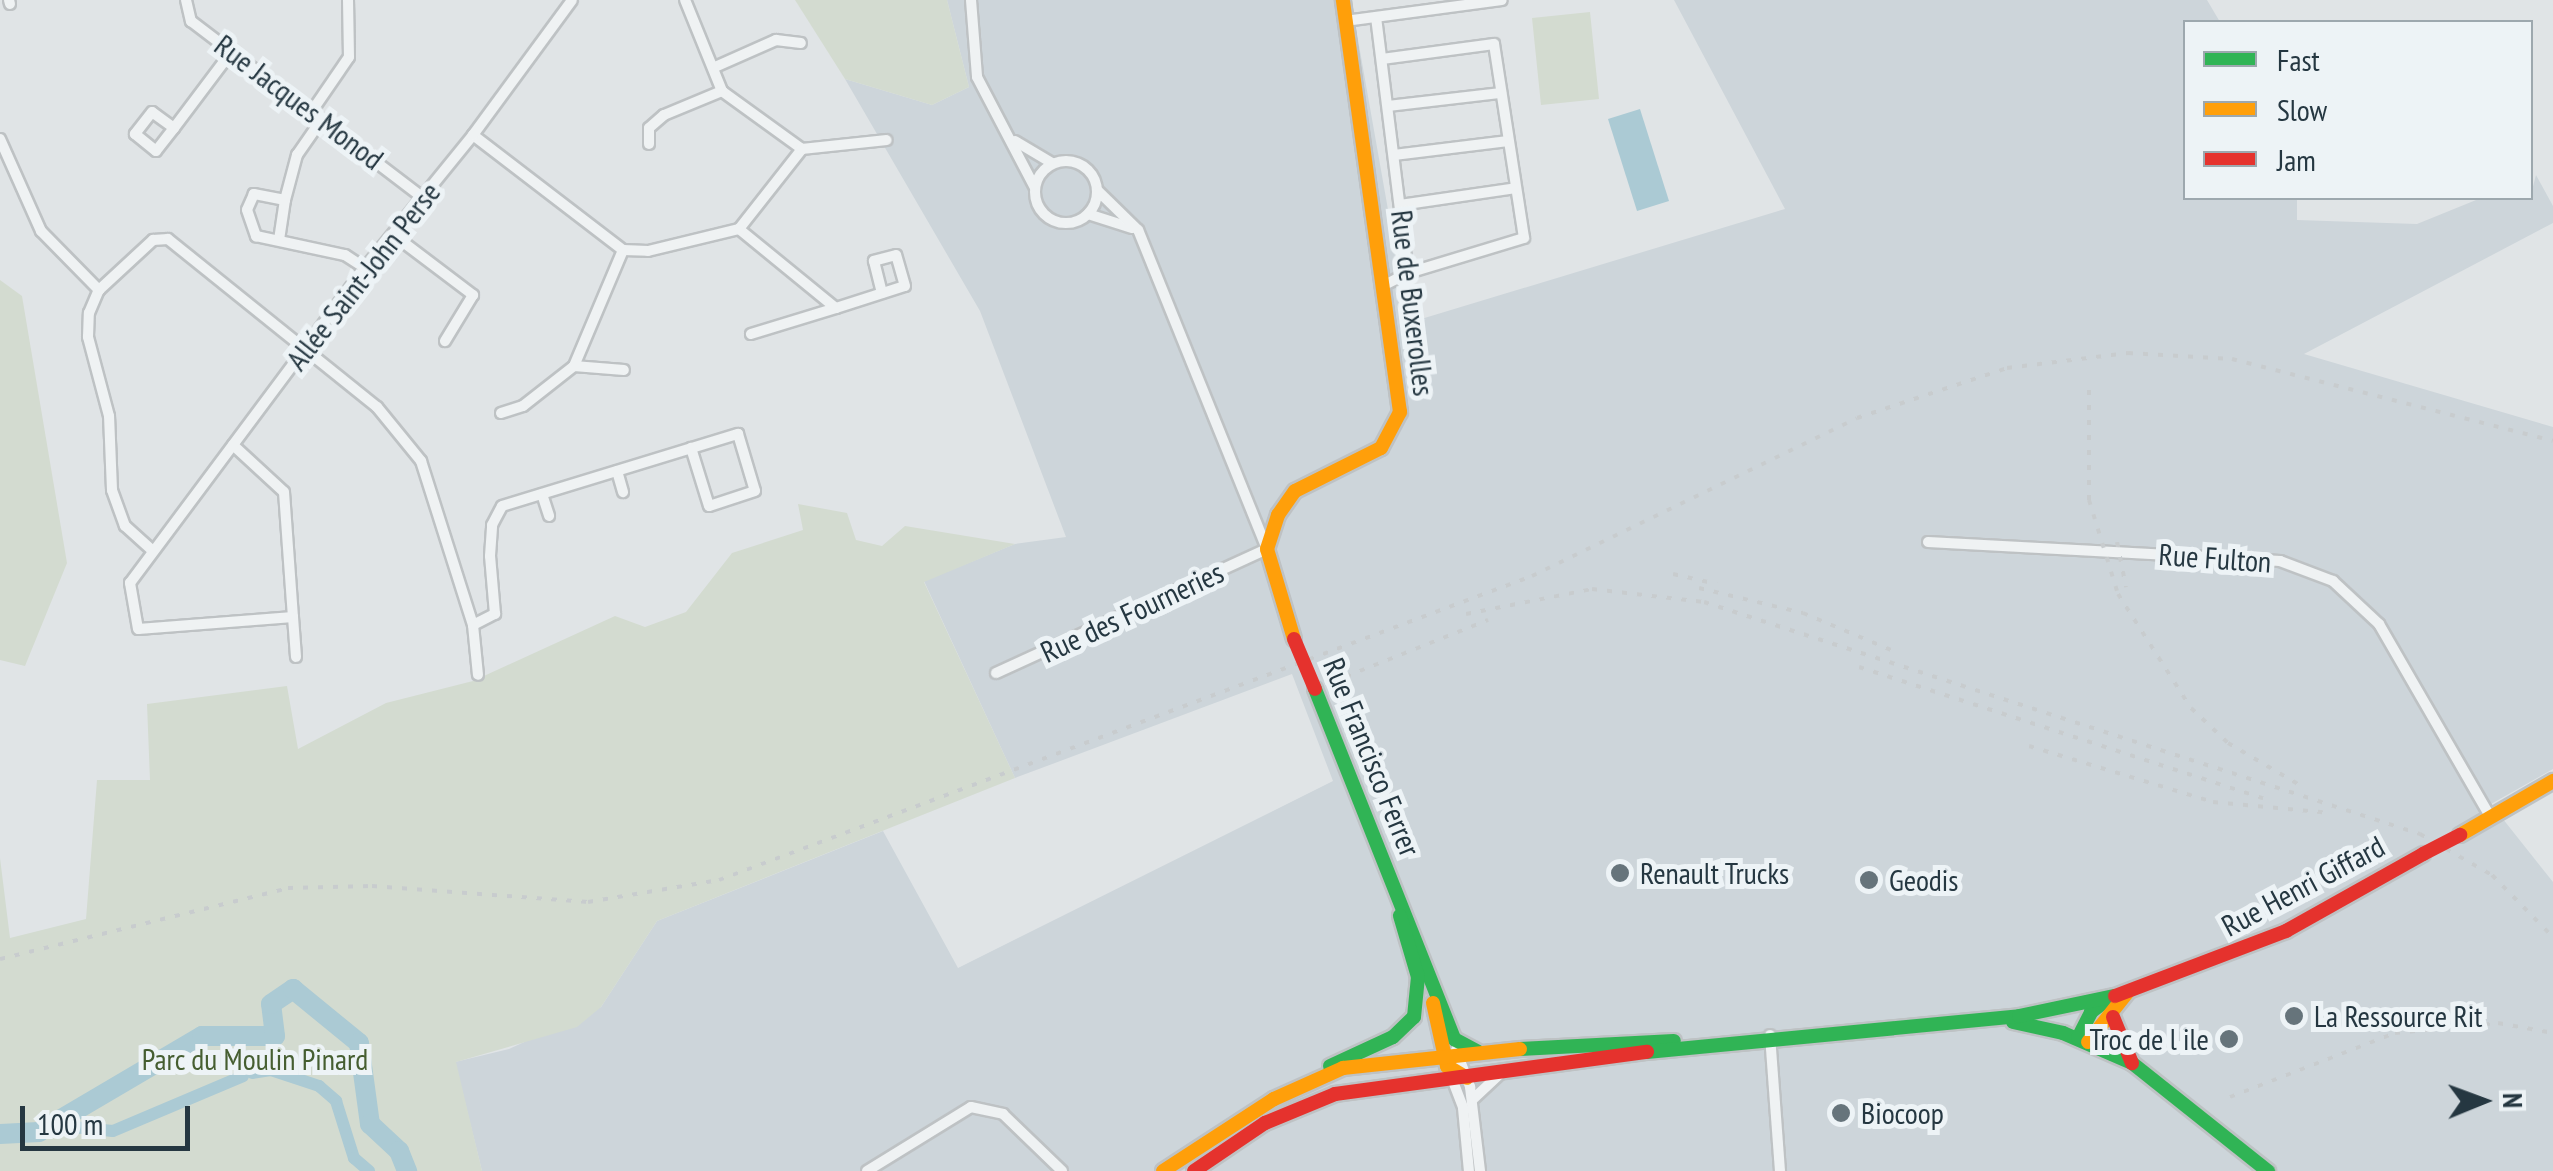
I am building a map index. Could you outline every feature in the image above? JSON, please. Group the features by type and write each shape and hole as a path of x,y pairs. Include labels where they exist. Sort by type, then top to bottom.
{"street":[{"name":"Rue Jacques Monod","path":"186,0 192,20 422,198"},
{"path":"312,112 349,57 348,0"},
{"name":"Allée Saint-John Perse","path":"293,618 138,628 130,583 365,268 395,236 572,0"},
{"path":"686,0 722,90 802,148 887,140"},
{"path":"971,0 977,77 1035,188 1040,208 1055,221 1075,222 1088,214 1098,191"},
{"name":"Rue de Buxerolles","path":"1267,549 1295,491 1367,457 1398,420 1386,284 1343,0"},
{"path":"1345,21 1502,0"},
{"path":"1376,17 1408,273"},
{"path":"714,67 776,40 801,43"},
{"path":"1382,59 1494,44 1524,238 1408,273 1386,284"},
{"path":"174,128 232,51"},
{"path":"649,144 649,128 664,115 722,90"},
{"path":"1388,106 1501,92"},
{"path":"280,240 284,200 297,154 322,120"},
{"path":"473,135 623,250 648,251 739,229 802,148"},
{"path":"0,138 41,231 98,290"},
{"path":"1010,138 1052,163 1083,165 1098,191 1138,230 1267,549"},
{"path":"1394,155 1508,141"},
{"path":"1035,188 1052,163"},
{"path":"1400,205 1516,188"},
{"path":"284,200 254,194 247,210 256,236 345,255 365,268"},
{"path":"1088,214 1138,230"},
{"path":"739,229 836,308"},
{"path":"395,236 473,295 445,341"},
{"path":"153,551 125,526 112,490 109,416 88,336 98,290 152,240 168,239 294,346 307,350 377,406 421,460 473,624 478,675"},
{"path":"501,413 524,406 574,366 623,250"},
{"path":"751,334 882,292"},
{"path":"574,366 624,370"},
{"path":"473,624 496,614 490,556 492,526 502,506 691,448 738,434 755,490 708,506 691,448"},
{"path":"233,445 284,492 296,657"},
{"path":"617,471 623,492"},
{"path":"542,494 549,516"},
{"name":"Rue Fulton","path":"1928,542 2280,561 2334,580 2378,624 2490,816"},
{"name":"Rue Francisco Ferrer","path":"1267,549 1294,639 1432,984"},
{"name":"Rue des Fourneries","path":"996,674 1267,549"},
{"name":"Rue Henri Giffard","path":"1998,1018 2122,994 2268,939 2550,787"},
{"path":"1163,1171 1314,1077 1394,1037 1414,1016 1418,977 1396,886"},
{"path":"1432,984 1450,1030 1454,1067 1472,1100 1480,1171"},
{"path":"1432,984 1463,1108 1468,1171"},
{"path":"2083,1040 2112,1016 2122,994"},
{"path":"2083,1040 2091,1012 2122,994"},
{"path":"2112,1016 2132,1064"},
{"path":"1314,1077 1454,1067 1505,1072 1770,1035 1998,1018 2083,1040 2132,1064 2268,1171"},
{"path":"1450,1030 1462,1046 1483,1053"},
{"path":"1770,1035 1780,1171"},
{"path":"1454,1067 1483,1053 1501,1050 1725,1040"},
{"path":"1194,1171 1265,1123 1335,1094 1454,1067 1501,1050"},
{"path":"1472,1100 1488,1080 1505,1072"},
{"path":"867,1171 971,1107 1003,1114 1062,1171"}],"shaded area":[{"path":"947,0 1351,0 1408,323 1785,209 1674,0 2207,0 2219,20 2183,20 2183,200 2297,200 2297,220 2417,224 2476,200 2533,200 2536,175 2553,206 2553,223 2304,354 2553,427 2553,769 2491,804 2553,882 2553,1171 482,1171 455,1062 509,1049 601,1007 657,921 883,831 958,968 1333,781 1292,674 1015,778 924,581 1015,544 1066,537 980,311 845,79 932,105 969,87"}],"green space":[{"path":"795,0 947,0 969,87 932,105 845,79"},
{"path":"1590,12 1599,99 1541,105 1532,18"},
{"path":"0,280 22,296 67,563 25,666 0,660"},
{"name":"Parc du Moulin Pinard","path":"798,504 847,513 856,540 882,546 905,526 1015,544 924,582 1015,778 657,921 601,1007 577,1027 456,1062 482,1171 0,1171 0,858 10,938 86,919 97,780 150,780 147,704 287,686 298,749 386,703 473,681 615,616 645,627 686,612 732,553 803,530"}],"water":[{"path":"1640,109 1669,201 1637,211 1608,119"}],"waterway":[{"path":"0,1134 39,1132 202,1036 275,1036 271,1004 293,989 359,1043 370,1124 399,1151 407,1171"},
{"path":"252,1073 271,1070 319,1086 336,1101 354,1158 369,1171"},
{"path":"53,1125 113,1131 243,1076"}],"railway":[{"path":"0,959 288,888 372,886 588,902 719,880 1532,576 1857,418 2007,368 2128,353 2232,359 2553,441"},
{"path":"2089,390 2089,500 2118,594 2191,708 2228,743 2298,784"},
{"path":"2117,542 2126,587"},
{"path":"1673,574 1717,584"},
{"path":"1699,588 1803,613 1898,653"},
{"path":"1466,614 1592,589 1704,602 2420,834 2492,875 2553,937"},
{"path":"1332,682 1488,620"},
{"path":"1859,667 2263,798"},
{"path":"2029,746 2213,802 2330,813"},
{"path":"2230,1097 2395,1033 2498,1023 2553,1033"}],"traffic: fast":[{"path":"1315,689 1454,1039 1478,1052"},
{"path":"1330,1066 1393,1037 1414,1017 1418,977 1400,916"},
{"path":"1647,1052 2019,1016 2115,996"},
{"path":"2078,1038 2091,1012 2107,1000"},
{"path":"2013,1022 2063,1033 2132,1063 2268,1171"},
{"path":"1520,1049 1674,1041"}],"traffic: slow":[{"path":"1294,639 1267,549 1278,515 1295,491 1381,448 1400,412 1343,0"},
{"path":"2460,835 2553,781"},
{"path":"2088,1042 2127,993"},
{"path":"1433,1003 1447,1066 1467,1078"},
{"path":"1163,1171 1274,1099 1343,1068 1520,1049"}],"traffic: jam":[{"path":"1294,639 1315,689"},
{"path":"2423,854 2460,835"},
{"path":"2115,996 2286,931 2423,854"},
{"path":"2113,1017 2132,1063"},
{"path":"1194,1171 1265,1123 1335,1094 1647,1052"}],"place":[{"name":"Renault Trucks","path":"1620,873"},
{"name":"Geodis","path":"1869,880"},
{"name":"La Ressource Rit","path":"2294,1016"},
{"name":"Troc de l ile","path":"2229,1039"},
{"name":"Biocoop","path":"1841,1113"}]}
